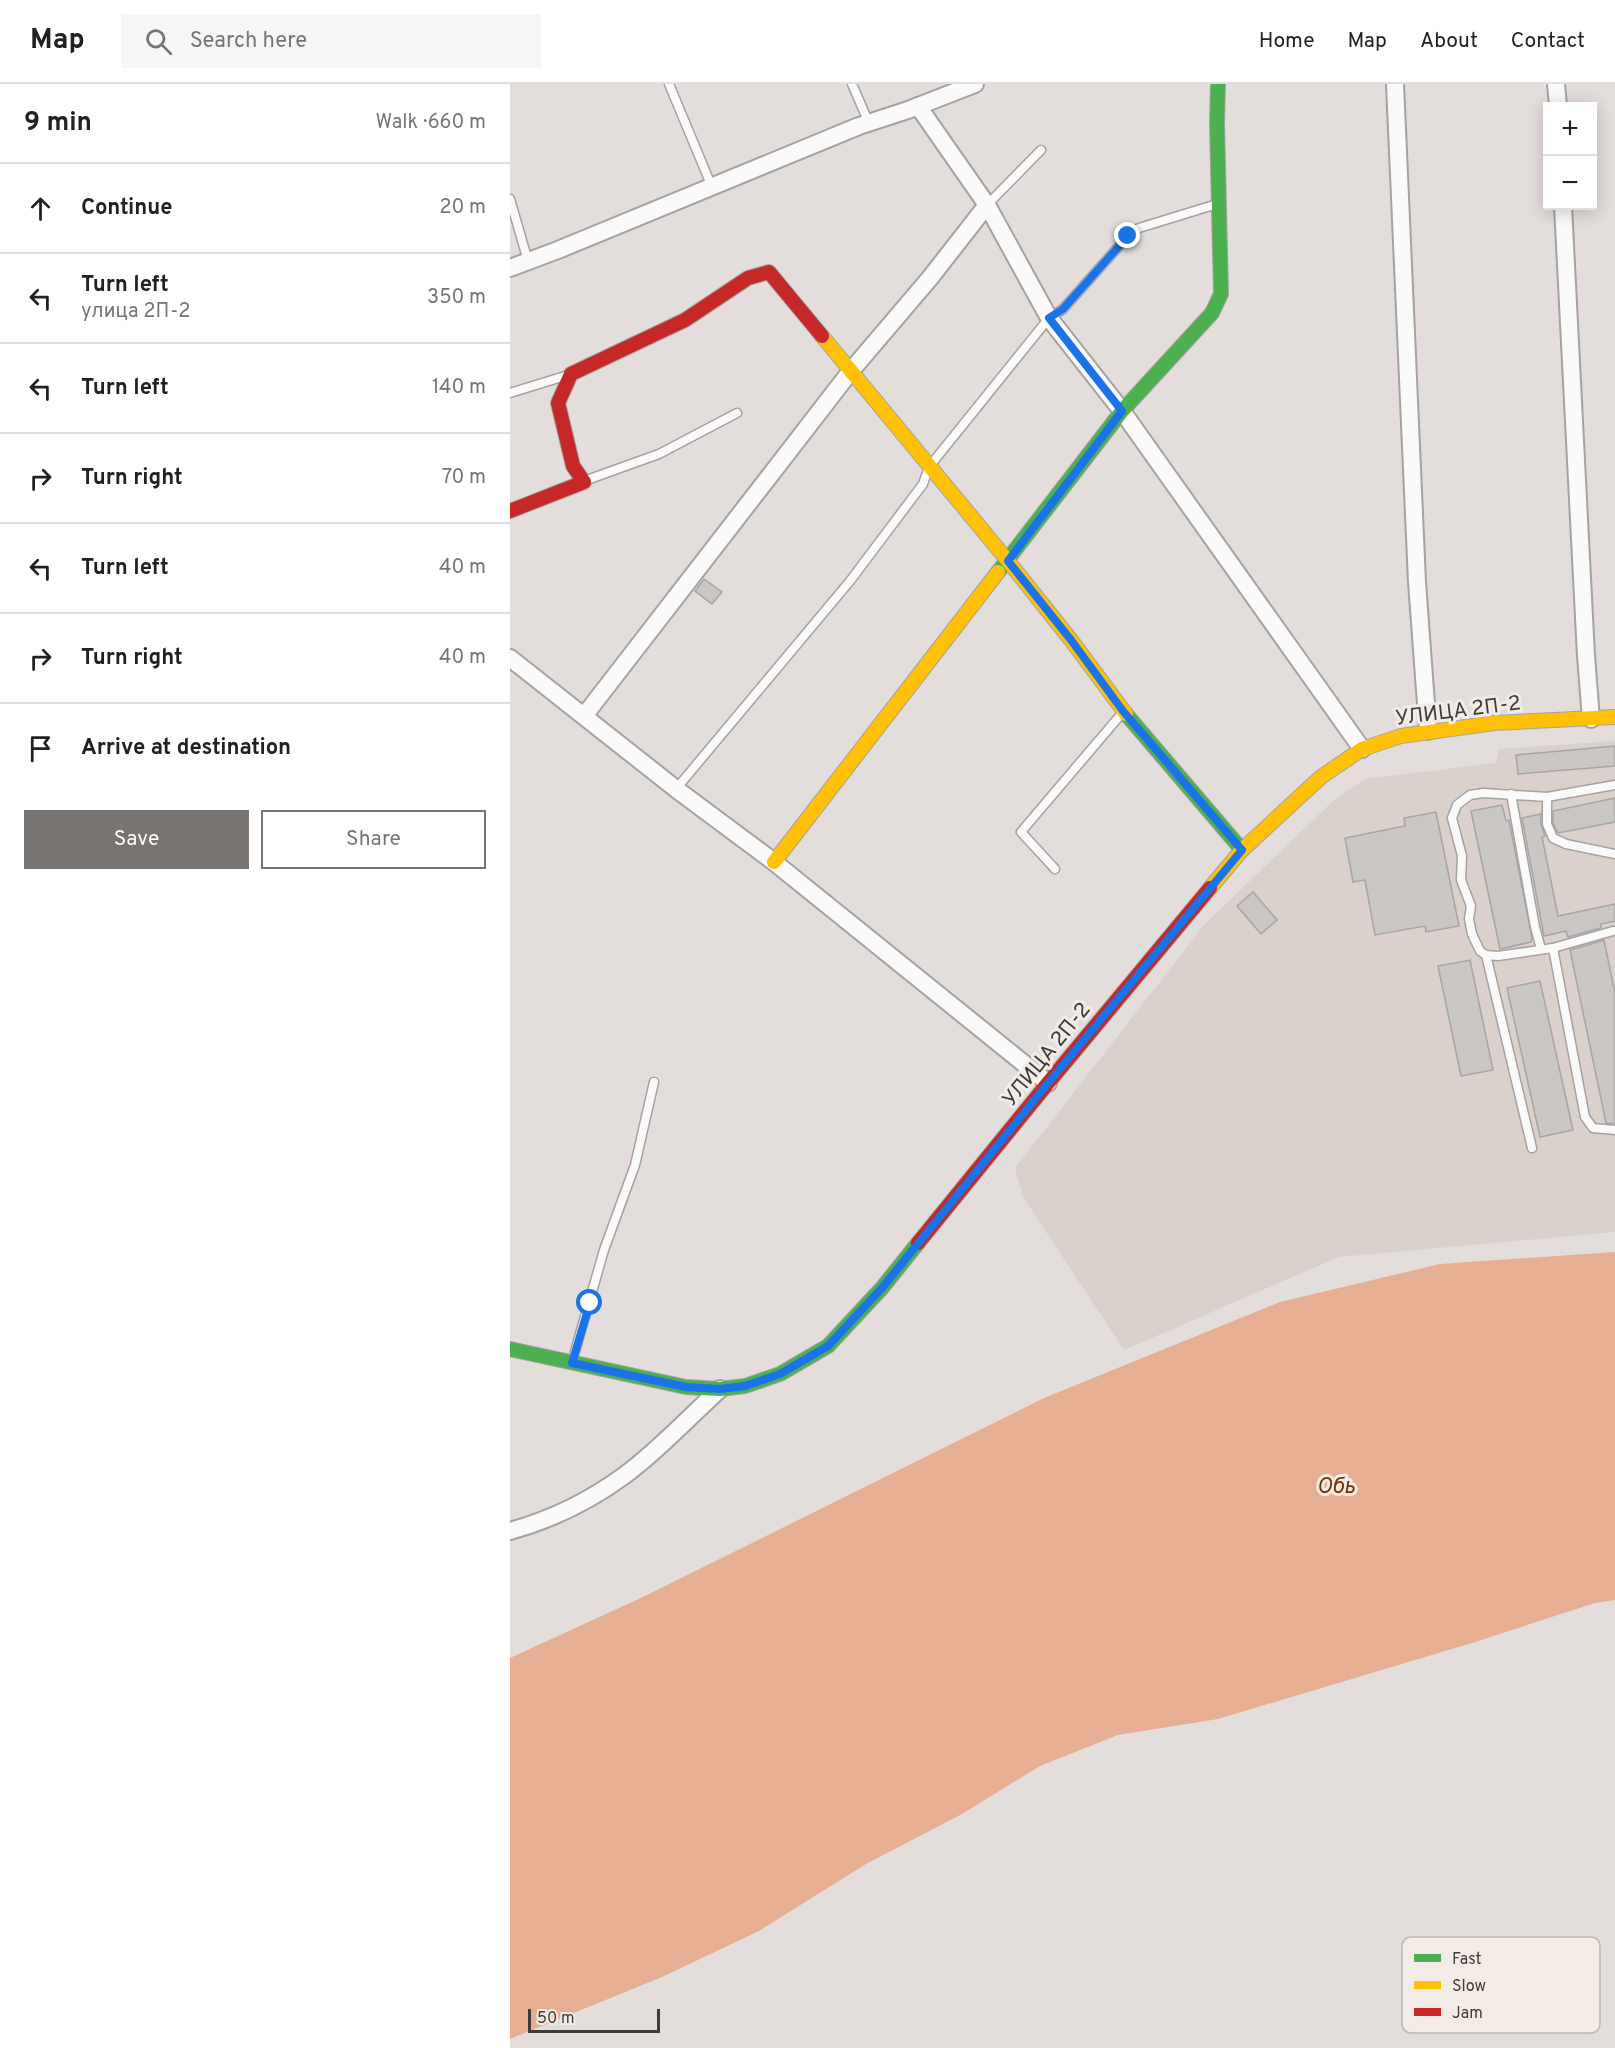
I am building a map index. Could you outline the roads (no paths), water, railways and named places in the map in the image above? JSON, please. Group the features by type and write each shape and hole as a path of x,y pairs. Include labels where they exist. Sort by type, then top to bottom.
{"street":[{"path":"510,268 869,123 975,84"},
{"path":"774,862 1122,411 1212,313 1221,294 1218,84"},
{"path":"1395,84 1417,582 1428,731"},
{"path":"1556,84 1558,102"},
{"path":"918,106 987,205 1049,318 1122,411 1362,749"},
{"path":"584,716 850,372 930,278 987,205"},
{"path":"1563,210 1585,633 1592,719"},
{"path":"510,511 584,482 573,466 558,403 571,374 685,320 748,278 769,272 1008,561 1071,640 1123,711 1242,850"},
{"path":"510,658 676,789 774,862 1048,1083"},
{"name":"УЛИЦА 2П-2","path":"510,1349 686,1387 720,1389 745,1386 780,1374 828,1346 882,1288 1048,1083 1242,850 1321,777 1362,749 1401,736 1494,723 1615,717"},
{"path":"510,1531 533,1525 589,1498 625,1475 720,1389"}],"lane":[{"path":"669,84 712,187"},
{"path":"852,84 869,123"},
{"path":"987,205 1041,150"},
{"path":"510,199 528,261"},
{"path":"676,789 850,580 923,484 929,467 1049,318 1063,309 1128,236 1139,228 1220,203"},
{"path":"510,393 571,374"},
{"path":"584,482 659,454 737,413"},
{"path":"1055,869 1021,832 1123,711"},
{"path":"1614,933 1553,948 1498,957 1486,955 1480,951 1472,934 1469,919 1471,906 1461,880 1462,856 1452,818 1457,805 1470,795 1483,793 1547,797 1615,785"},
{"path":"1511,794 1541,949"},
{"path":"1547,797 1547,824 1553,838 1566,844 1615,854"},
{"path":"1553,948 1585,1117 1593,1128 1606,1131 1615,1130"},
{"path":"1486,955 1532,1148"},
{"path":"572,1363 604,1250 634,1165 654,1082"}],"water":[{"name":"Обь","path":"1615,1252 1615,1600 1595,1603 1472,1643 1218,1719 1118,1735 1040,1766 962,1814 866,1864 757,1932 662,1977 510,2039 510,1658 645,1596 1044,1398 1280,1302 1440,1264"}]}
